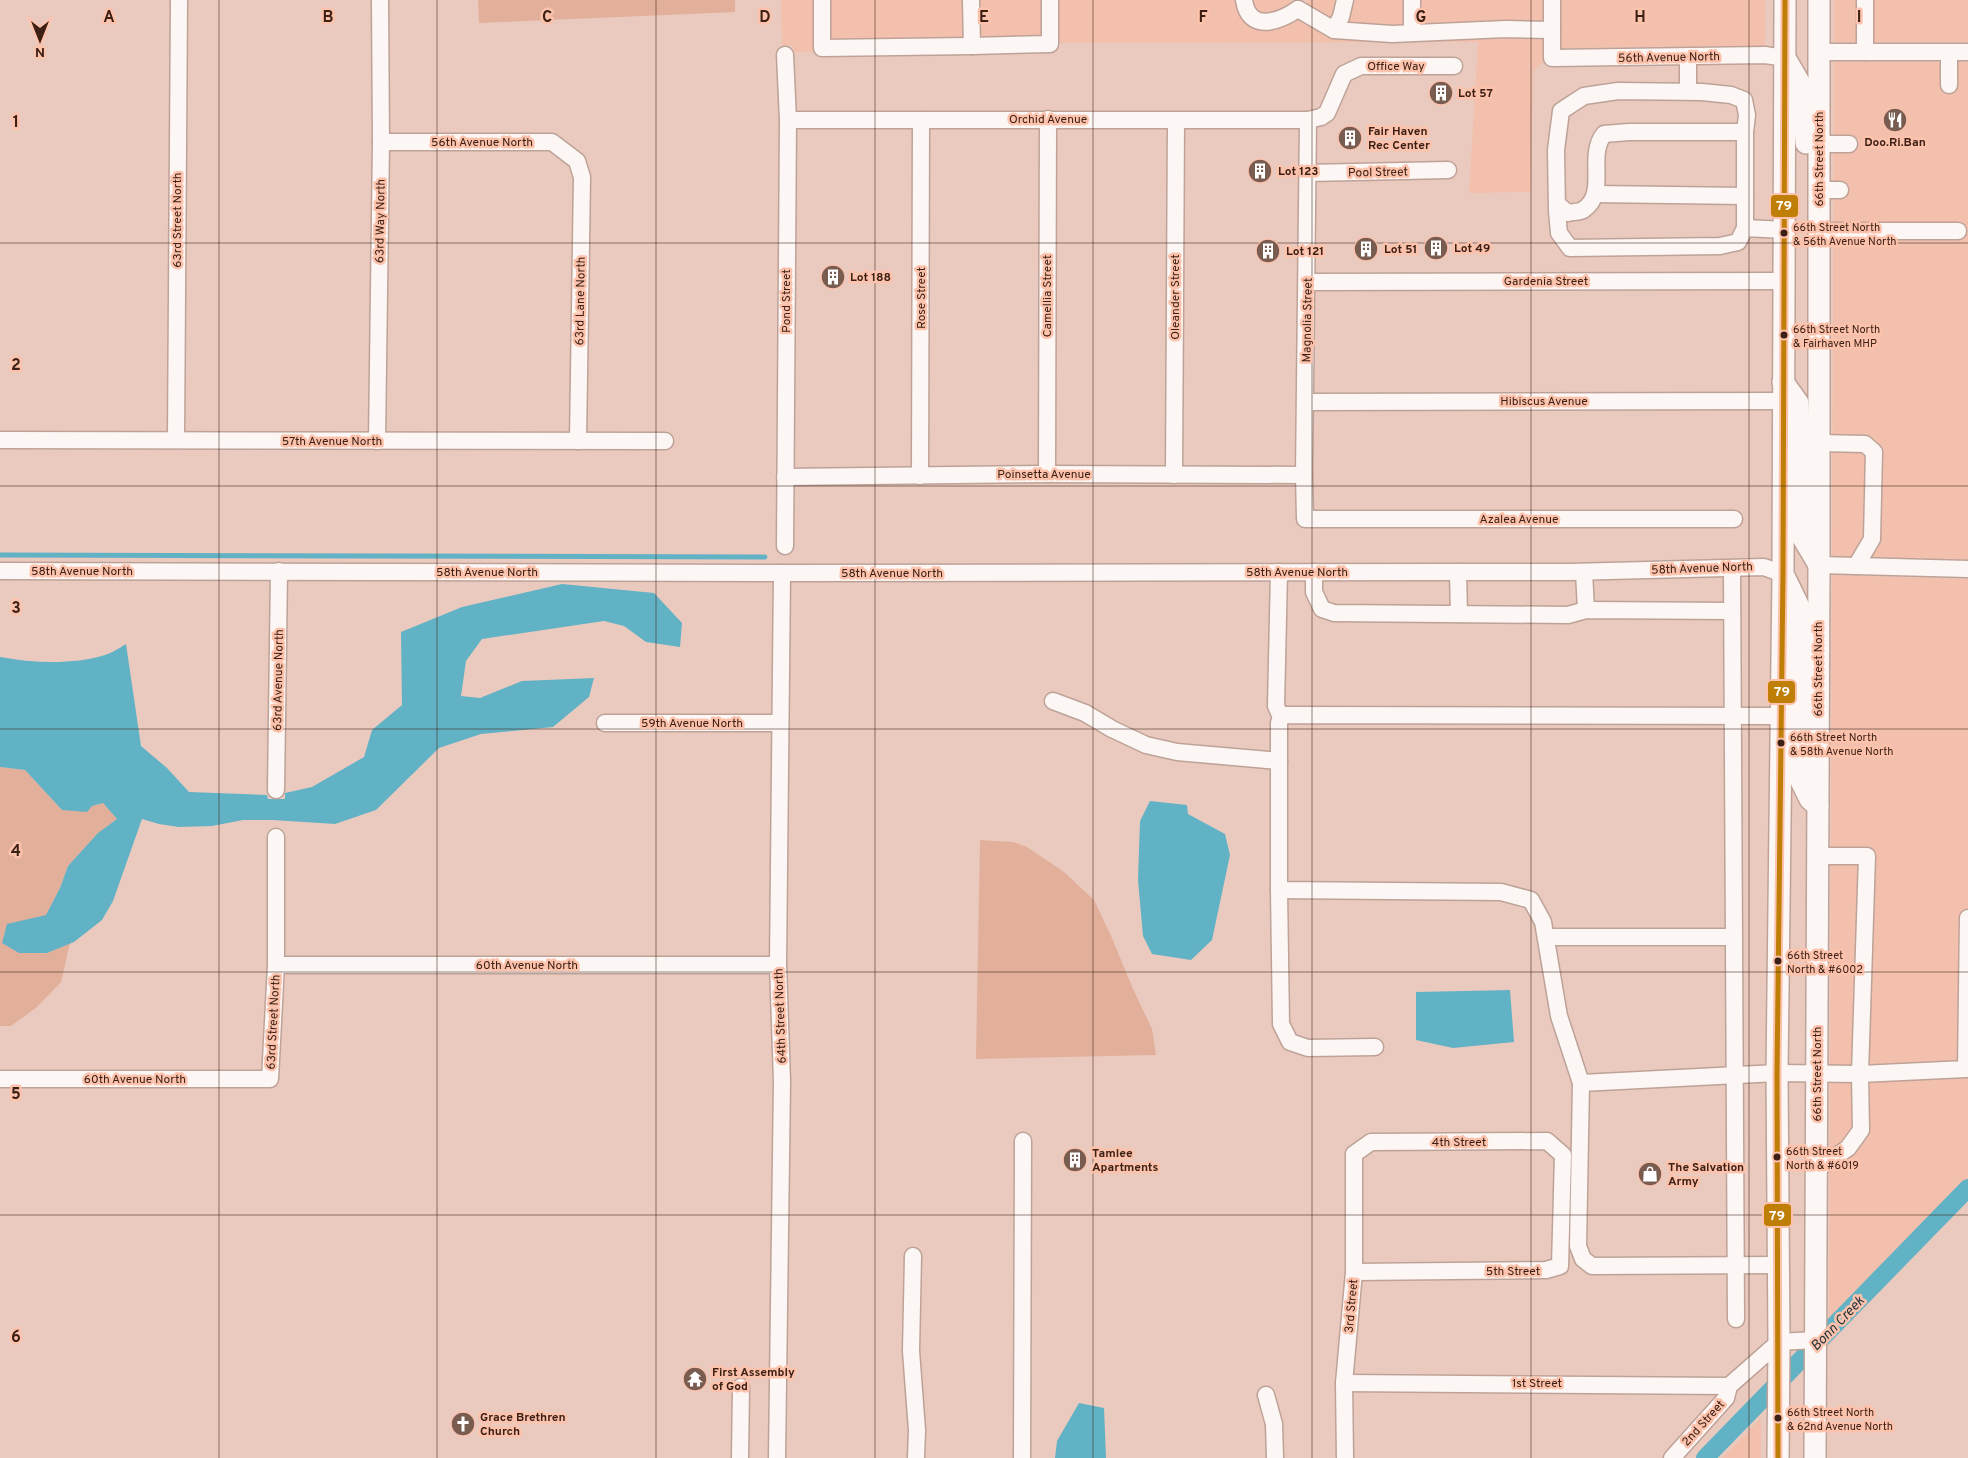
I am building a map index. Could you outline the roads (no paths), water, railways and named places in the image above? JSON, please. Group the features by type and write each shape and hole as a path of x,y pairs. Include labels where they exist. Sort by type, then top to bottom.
{"main road":[{"path":"1778,1458 1779,1265 1777,1073 1783,574 1785,0"},
{"path":"1804,0 1808,36 1818,52"},
{"name":"66th Street North","path":"1815,1458 1819,565 1819,0"},
{"path":"1785,58 1803,89 1812,223 1819,238"},
{"path":"1783,391 1798,403 1803,538 1819,565"},
{"path":"1783,574 1801,611 1801,781 1810,799 1818,806"}],"street":[{"name":"63rd Street North","path":"176,439 179,0"},
{"name":"63rd Way North","path":"377,441 381,142 380,0"},
{"path":"822,0 822,48 1050,44 1050,0"},
{"path":"971,0 972,46"},
{"path":"1244,0 1245,9 1253,19 1263,22 1277,21 1298,5 1334,30 1392,34 1506,29 1552,30 1552,0"},
{"path":"1334,30 1341,17 1345,0"},
{"path":"1412,0 1412,33"},
{"path":"1865,0 1866,52"},
{"name":"56th Avenue North","path":"1552,30 1552,58 1688,56 1765,56 1785,58"},
{"path":"1818,52 1968,52"},
{"path":"1949,53 1949,85"},
{"name":"Pond Street","path":"785,55 788,120 785,546"},
{"path":"1688,56 1688,91"},
{"name":"Office Way","path":"1308,120 1321,117 1327,113 1344,74 1361,66 1454,66"},
{"path":"1618,91 1688,91 1731,95 1744,100 1746,115 1744,132 1744,228 1738,242 1720,246 1570,248 1559,233 1556,150 1561,111 1584,96 1618,91"},
{"name":"Camellia Street","path":"1047,474 1048,119"},
{"name":"Orchid Avenue","path":"788,120 1308,120"},
{"name":"Rose Street","path":"920,476 921,120"},
{"name":"Oleander Street","path":"1174,475 1176,120"},
{"name":"Magnolia Street","path":"1304,519 1308,120"},
{"path":"1557,204 1568,213 1582,211 1592,200 1597,188 1597,142 1604,134 1629,132 1744,132"},
{"name":"56th Avenue North","path":"381,142 552,142 577,161"},
{"path":"1819,144 1849,144"},
{"name":"63rd Lane North","path":"577,161 582,178 578,441"},
{"name":"Pool Street","path":"1308,173 1448,170"},
{"path":"1819,190 1840,190"},
{"path":"1595,194 1744,196"},
{"path":"1744,228 1784,230"},
{"path":"1819,238 1958,231"},
{"name":"Gardenia Street","path":"1307,282 1784,281"},
{"name":"Hibiscus Avenue","path":"1305,402 1783,391"},
{"name":"57th Avenue North","path":"0,440 665,441"},
{"path":"1819,443 1866,444 1874,452 1872,539 1856,566"},
{"name":"Poinsetta Avenue","path":"785,478 1047,474 1304,475"},
{"name":"Azalea Avenue","path":"1304,519 1734,519"},
{"path":"1819,565 1968,570"},
{"name":"58th Avenue North","path":"0,571 782,573 1584,572 1764,567 1783,574"},
{"path":"1732,568 1736,1319"},
{"name":"63rd Avenue North","path":"276,790 279,571"},
{"path":"1280,572 1276,706 1281,718 1279,890 1281,1024 1290,1042 1308,1048 1375,1047"},
{"path":"1314,572 1314,592 1322,609 1334,613 1568,615 1586,610 1732,611"},
{"path":"1458,572 1458,614"},
{"path":"1584,572 1586,610"},
{"name":"64th Street North","path":"778,1458 782,1081 778,964 782,573"},
{"path":"1053,701 1085,713 1112,729 1146,745 1177,752 1280,760"},
{"path":"1281,718 1286,715 1781,716"},
{"name":"59th Avenue North","path":"604,723 780,722"},
{"name":"63rd Street North","path":"270,1079 276,965 276,837"},
{"path":"1816,1170 1848,1148 1861,1130 1860,1074 1867,856 1818,856"},
{"path":"1279,890 1501,892 1531,900 1543,922 1553,990 1559,1016 1581,1083 1578,1246 1584,1259 1592,1266 1779,1265"},
{"path":"1581,1083 1777,1073 1860,1074 1966,1069 1968,918"},
{"path":"1546,937 1734,937"},
{"name":"60th Avenue North","path":"276,965 778,964"},
{"name":"60th Avenue North","path":"0,1079 270,1079"},
{"path":"1022,1458 1023,1141"},
{"name":"4th Street","path":"1354,1154 1371,1142 1547,1141 1564,1156"},
{"name":"3rd Street","path":"1345,1458 1344,1382 1354,1272 1354,1154"},
{"name":"5th Street","path":"1354,1272 1546,1270 1560,1266 1564,1156"},
{"path":"913,1256 911,1351 917,1430 916,1458"},
{"path":"1729,1386 1779,1342 1815,1340"},
{"name":"1st Street","path":"1344,1382 1729,1386"},
{"name":"2nd Street","path":"1672,1458 1726,1398 1729,1386"},
{"path":"740,1458 741,1387"},
{"path":"1266,1396 1274,1424 1275,1458"}],"water":[{"path":"562,584 654,593 682,623 680,647 646,642 624,626 604,621 482,639 466,661 461,696 480,698 522,681 594,678 589,697 553,727 481,734 439,748 376,810 335,824 243,820 212,826 179,827 142,819 113,901 102,920 74,942 47,953 19,953 2,943 7,924 46,915 60,888 68,866 98,833 117,819 103,803 92,806 87,812 62,810 25,770 0,767 0,657 39,662 66,662 108,654 126,644 141,746 167,768 189,792 267,795 268,799 285,799 285,793 312,787 364,757 372,730 402,705 401,632 462,607"},
{"path":"1150,801 1187,805 1188,814 1225,834 1230,855 1212,940 1191,960 1152,954 1143,936 1138,880 1140,821"},
{"path":"1510,990 1514,1042 1453,1048 1416,1040 1416,992"},
{"path":"1079,1403 1104,1408 1106,1458 1055,1458 1057,1441"}],"waterway":[{"path":"0,555 765,557"},
{"name":"Bonn Creek","path":"1705,1458 1968,1188"}],"place":[{"name":"Lot 57","path":"1441,93"},
{"name":"Doo.Ri.Ban","path":"1895,120"},
{"name":"Fair Haven Rec Center","path":"1350,138"},
{"name":"Lot 123","path":"1260,171"},
{"name":"66th Street North & 56th Avenue North","path":"1784,233"},
{"name":"Lot 49","path":"1436,248"},
{"name":"Lot 51","path":"1366,249"},
{"name":"Lot 121","path":"1268,251"},
{"name":"Lot 188","path":"833,277"},
{"name":"66th Street North & Fairhaven MHP","path":"1784,335"},
{"name":"66th Street North & 58th Avenue North","path":"1781,743"},
{"name":"66th Street North & #6002","path":"1778,961"},
{"name":"66th Street North & #6019","path":"1777,1157"},
{"name":"Tamlee Apartments","path":"1075,1160"},
{"name":"The Salvation Army","path":"1650,1174"},
{"name":"First Assembly of God","path":"695,1379"},
{"name":"66th Street North & 62nd Avenue North","path":"1778,1418"},
{"name":"Grace Brethren Church","path":"463,1424"}]}
